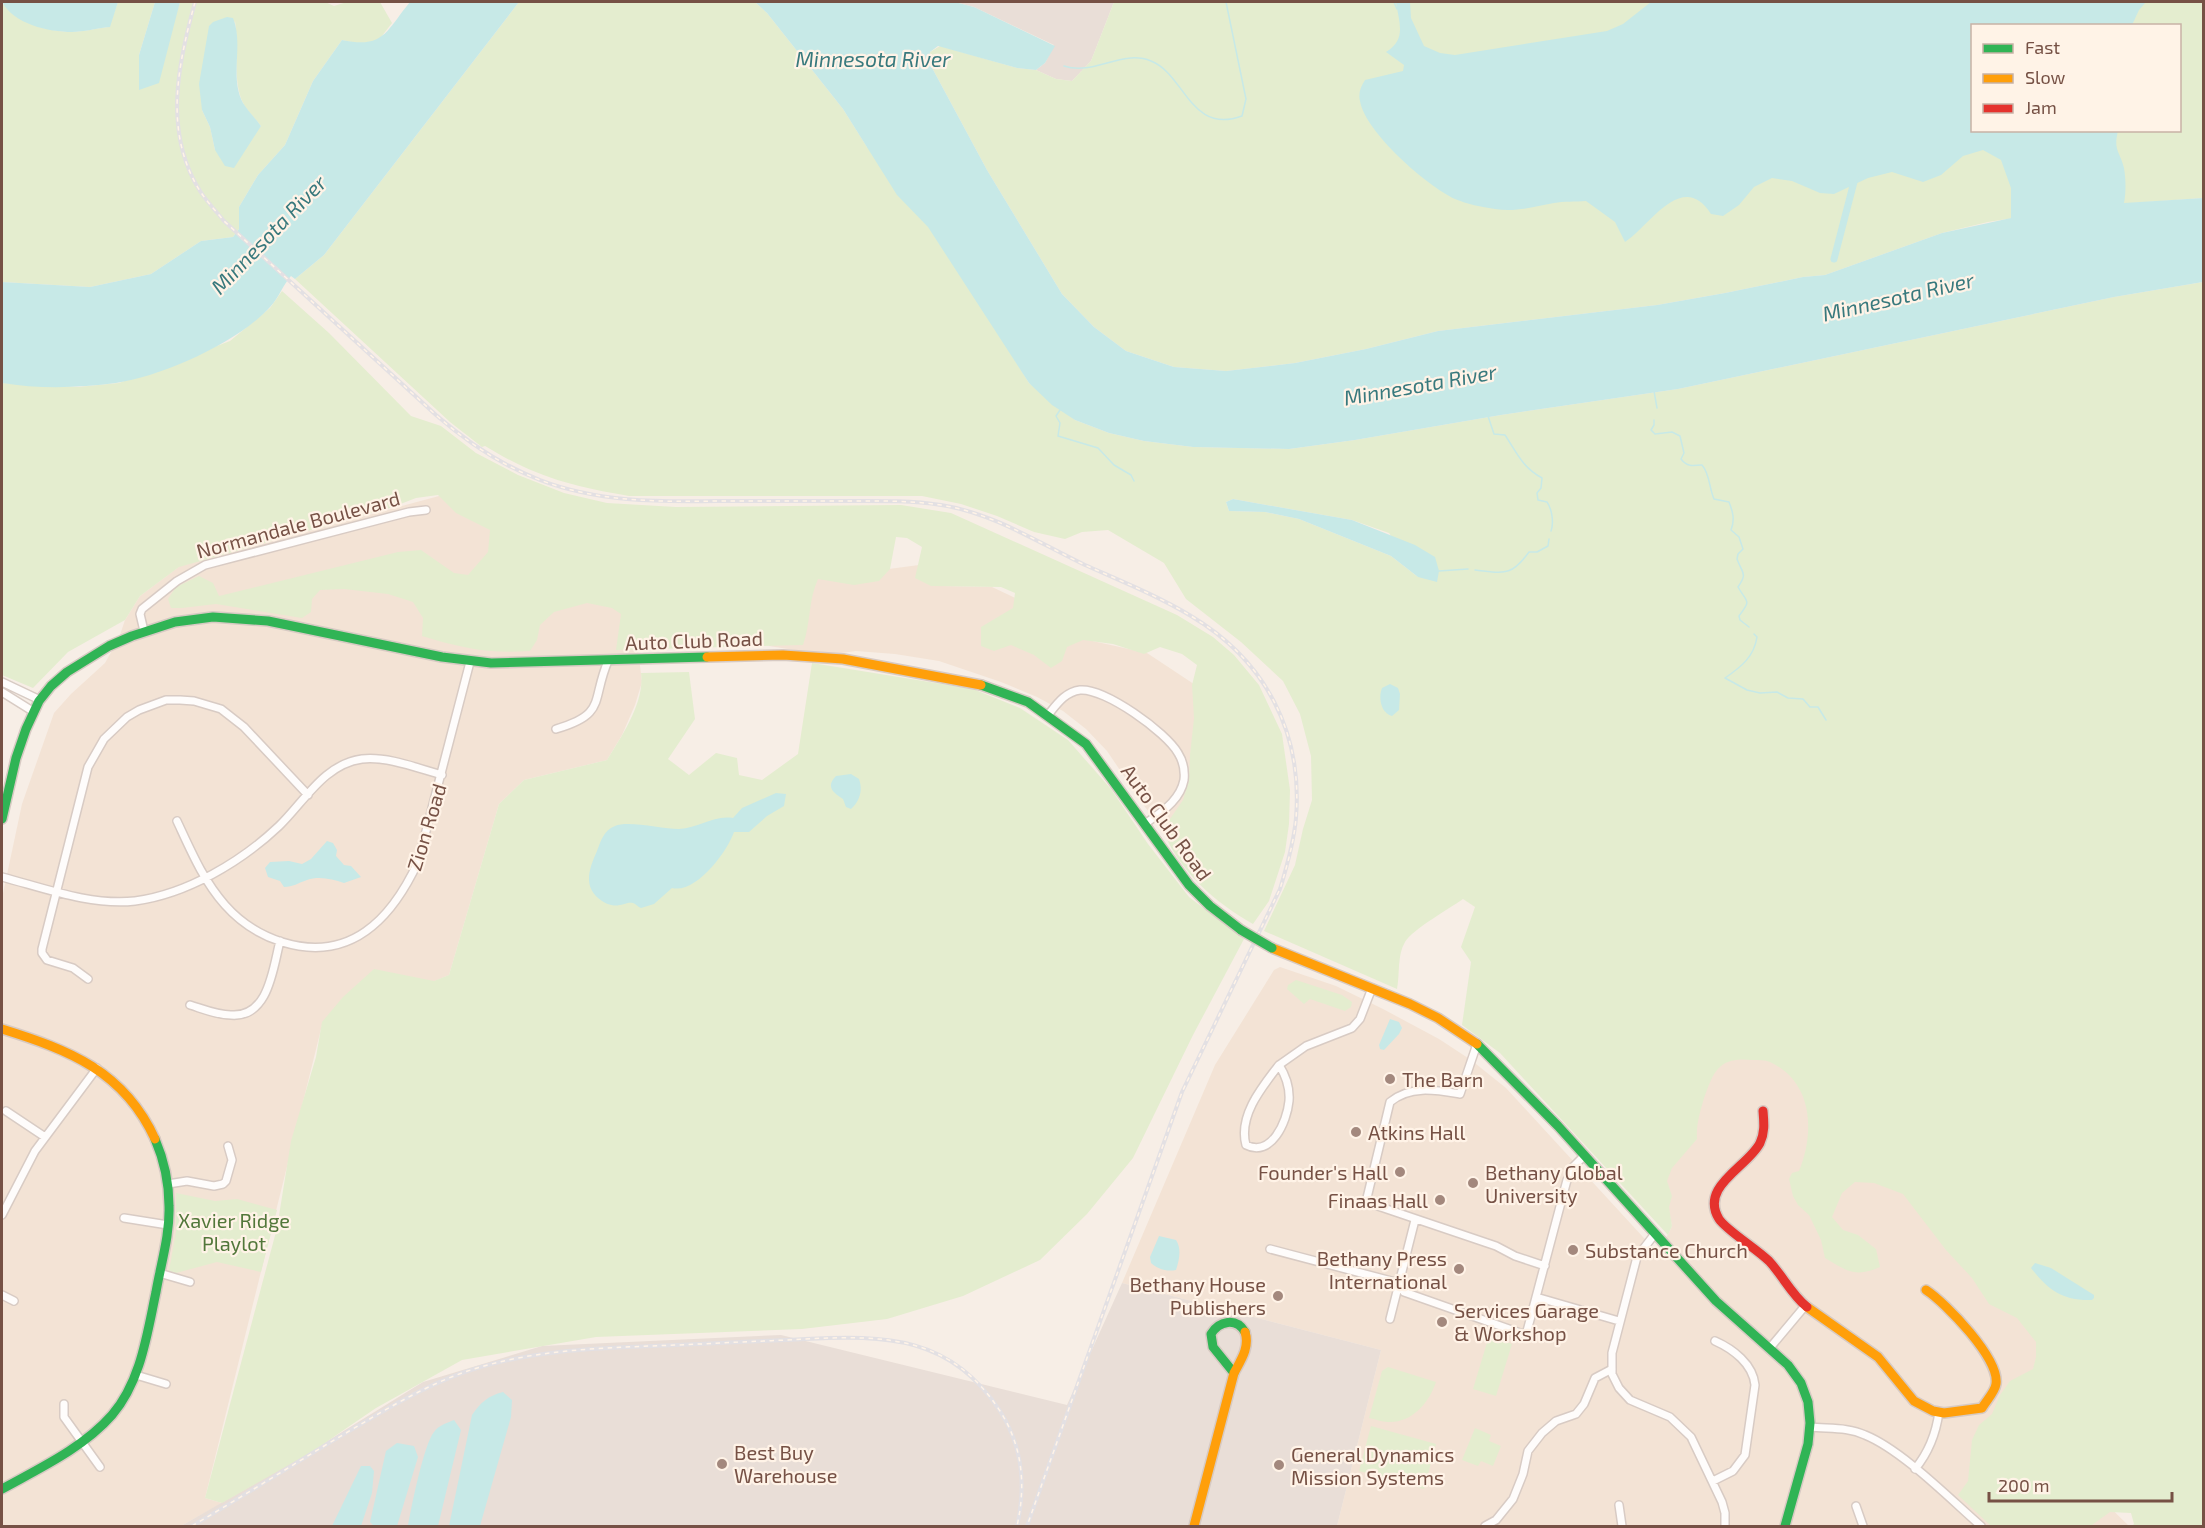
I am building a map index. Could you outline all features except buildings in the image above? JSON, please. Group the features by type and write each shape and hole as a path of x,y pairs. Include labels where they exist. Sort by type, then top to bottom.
{"street":[{"name":"Normandale Boulevard","path":"144,631 140,614 142,609 177,581 205,565 409,512 426,510"},
{"name":"Auto Club Road","path":"144,631 193,618 243,618 470,662 608,661 783,655 828,657 977,683 1006,693 1048,715 1086,744 1189,885 1209,906 1241,930 1272,948 1372,988 1438,1018 1477,1044 1506,1071 1723,1308 1788,1366 1800,1382 1809,1405 1810,1427 1807,1449 1785,1527"},
{"path":"2,819 21,742 40,700 55,683 80,663 144,631"},
{"path":"556,729 582,720 593,708 608,661"},
{"name":"Zion Road","path":"177,821 204,878 226,907 257,931 280,941 312,948 335,946 356,937 387,912 409,880 418,862 470,662"},
{"path":"2,682 40,700"},
{"path":"1048,715 1064,696 1071,692 1087,690 1128,709 1172,745 1178,753 1184,771 1180,791 1169,806 1145,824"},
{"path":"2,692 34,712"},
{"path":"88,979 73,968 47,960 42,953 84,783 95,753 104,739 127,717 152,704 166,700 187,700 208,704 221,710 244,727 308,795"},
{"path":"2,877 99,901 135,901 170,892 204,878 235,860 278,826 329,773 339,766 362,759 386,761 442,775"},
{"path":"190,1005 232,1016 256,1008 266,994 280,941"},
{"path":"1279,1065 1288,1085 1289,1102 1285,1119 1270,1143 1263,1149 1254,1149 1246,1145 1245,1122 1258,1094 1279,1065 1306,1046 1352,1028 1360,1019 1372,988"},
{"path":"2,1029 54,1047 98,1068 124,1089 150,1126 158,1145 168,1184 168,1225 159,1273 136,1375 122,1402 111,1416 81,1442 56,1459 2,1489"},
{"path":"1477,1044 1460,1094 1431,1089 1398,1094 1390,1102 1366,1202 1496,1246 1515,1256 1545,1266"},
{"path":"2,1215 35,1151 98,1068"},
{"path":"6,1111 45,1137"},
{"path":"1763,1111 1766,1128 1761,1144 1718,1187 1710,1203 1719,1219 1769,1261 1789,1290 1805,1306 1870,1350 1914,1401 1922,1407 1939,1412 1982,1408 1996,1386 1996,1374 1952,1310 1926,1290"},
{"path":"168,1184 187,1181 214,1186 223,1184 232,1160 228,1146"},
{"path":"1270,1249 1399,1283 1404,1292 1526,1335 1567,1180 1573,1167 1584,1156"},
{"path":"124,1218 168,1225"},
{"path":"1390,1319 1415,1220"},
{"path":"1654,1235 1637,1257 1619,1321 1612,1353 1612,1369 1616,1383 1630,1400 1670,1417 1691,1437 1725,1513 1725,1527"},
{"path":"159,1273 190,1282"},
{"path":"2,1295 14,1301"},
{"path":"1536,1297 1619,1321"},
{"path":"1769,1349 1805,1306"},
{"path":"1194,1527 1234,1373 1245,1352 1247,1336 1245,1329 1238,1323 1226,1322 1213,1328 1211,1343 1234,1373"},
{"path":"1713,1482 1733,1471 1745,1455 1755,1384 1748,1365 1716,1341"},
{"path":"1485,1527 1496,1520 1513,1499 1523,1474 1528,1451 1542,1433 1556,1421 1576,1414 1584,1404 1594,1378 1603,1371 1612,1369"},
{"path":"136,1375 166,1384"},
{"path":"64,1404 64,1417 100,1467"},
{"path":"1915,1469 1933,1439 1939,1412"},
{"path":"1810,1427 1840,1429 1864,1434 1891,1450 1915,1469 1981,1527"},
{"path":"1619,1505 1622,1527"},
{"path":"1856,1506 1863,1527"}],"shaded area":[{"path":"955,2 1114,2 1091,61 1072,81 1056,79 1036,70 1045,63 1054,45 974,7"},
{"path":"439,496 472,499 725,645 638,650 642,682 622,735 607,760 524,780 499,804 449,975 435,981 360,982 322,1025 205,1498 222,1503 181,1526 2,1526 2,898 22,804 54,713 105,663 119,638 125,620 140,596 180,566"},
{"path":"919,565 941,586 992,587 1030,605 1088,640 1147,653 1227,706 1178,856 1163,829 1107,751 1086,729 1063,711 1037,697 939,661 856,651 826,655 769,646 798,581"},
{"path":"1280,967 1336,986 1439,1039 1471,1060 1506,1088 1654,1249 1668,1235 1672,1226 1660,1165 1679,1115 1746,1028 2048,1340 2091,1489 2129,1526 1337,1526 1381,1350 1122,1283 1215,1065 1274,970"},
{"path":"1122,1283 1381,1350 1337,1526 181,1526 308,1453 423,1382 542,1346 781,1335 1067,1405"}],"green space":[{"path":"118,2 155,2 139,55 139,90 175,18 180,2 325,2 334,6 347,2 380,2 392,23 378,41 360,44 342,40 313,81 285,145 258,175 239,207 239,229 233,237 201,241 151,274 90,287 2,282 2,3 24,21 52,30 76,32 109,27","holes":["235,21 240,94 245,106 261,126 215,150 210,127 202,110"]},
{"path":"519,2 755,2 767,13 843,109 867,147 882,90 990,320 1029,383 1075,420 1109,433 1144,441 1193,447 1289,449 1355,440 1501,415 1678,389 2114,297 2203,282 2203,1526 2132,1526 2134,1524 2131,1513 2110,1512 2092,1525 1991,1526 1958,1495 1968,1481 1972,1440 1979,1425 1992,1414 2000,1395 2010,1381 2033,1369 2036,1342 2017,1318 1989,1304 1972,1278 1946,1250 1903,1194 1874,1183 1855,1182 1842,1193 1832,1217 1843,1230 1858,1235 1876,1249 1880,1267 1864,1272 1851,1272 1825,1258 1821,1240 1809,1215 1798,1205 1793,1196 1789,1179 1792,1173 1799,1171 1804,1156 1808,1125 1807,1109 1802,1095 1795,1082 1784,1071 1768,1061 1740,1060 1724,1064 1715,1073 1701,1108 1697,1139 1672,1168 1667,1181 1672,1196 1669,1207 1672,1226 1668,1235 1500,1053 1462,1025 1471,962 1461,947 1475,907 1463,899 1409,937 1402,947 1397,989 1264,931 1295,865 1312,800 1311,756 1300,714 1283,681 1241,642 1186,599 1164,563 1108,530 1082,532 1065,539 1034,532 961,504 922,496 629,496 571,484 537,473 485,446 482,447 450,422 295,279 324,255","holes":["1233,499 1352,520 1389,533 1418,577 1391,556 1299,519 1265,512 1229,511 1226,502"]},
{"path":"1114,2 2203,2 2203,198 2090,206 1988,222 1942,233 1825,275 1803,277 1657,305 1438,331 1366,349 1295,363 1226,371 1174,367 1126,351 1094,327 1062,294 987,170 930,64 930,52 940,46 1017,68 1036,70 1056,79 1072,81 1091,61"},
{"path":"282,291 329,333 411,416 441,426 476,453 518,475 564,493 607,503 676,507 901,505 951,513 1177,615 1213,637 1234,655 1259,685 1282,734 1290,790 1289,824 1285,852 1269,901 1253,924 1239,916 1199,884 1177,858 1163,829 1183,800 1189,780 1194,718 1192,685 1197,665 1182,654 1160,647 1144,654 1113,644 1083,640 1067,647 1062,661 1051,668 1034,655 1011,645 994,651 981,646 981,627 1013,608 1015,593 1001,587 931,586 915,578 922,547 907,538 896,537 890,569 879,581 854,585 818,579 803,645 616,650 621,614 612,608 587,603 554,612 540,625 537,640 530,651 515,652 475,649 422,636 423,618 413,602 388,594 344,589 320,590 312,599 311,612 302,618 216,604 171,608 168,599 176,587 199,576 213,583 219,596 398,552 421,550 454,573 468,575 488,552 490,530 456,513 438,495 416,498 390,508 179,567 140,596 125,620 68,652 33,688 2,675 2,383 78,387 119,383 230,341 270,308"},
{"path":"812,663 973,689 1020,708 1068,740 1111,789 1148,844 1189,897 1244,939 1193,1035 1133,1158 1087,1214 1040,1260 963,1296 887,1319 802,1329 596,1337 462,1360 376,1408 313,1451 222,1503 205,1498 277,1228 291,1141 316,1057 322,1022 343,997 374,969 434,981 449,975 499,804 524,780 607,760 636,707 641,673 689,672 695,719 668,759 689,775 716,753 737,758 739,775 762,780 798,754"},
{"path":"1296,980 1342,995 1352,1002 1351,1007 1345,1011 1310,999 1304,1004 1287,989 1288,985"},
{"name":"Xavier Ridge Playlot","path":"176,1193 215,1201 237,1199 277,1210 261,1272 217,1262 176,1273 169,1271 176,1231"},
{"path":"1489,1336 1512,1344 1496,1396 1473,1389"},
{"path":"1388,1367 1436,1382 1424,1404 1412,1415 1405,1419 1386,1422 1369,1418 1382,1371"},
{"path":"1371,1426 1436,1444 1424,1489 1359,1471"},
{"path":"1475,1428 1491,1435 1489,1441 1501,1446 1493,1466 1481,1461 1478,1466 1462,1460"}],"water":[{"path":"2,2 118,2 110,27 72,32 32,25 7,10"},
{"path":"155,2 180,2 159,83 139,90 139,55"},
{"name":"Minnesota River","path":"410,2 519,2 324,255 295,279 291,276 271,306 240,332 220,344 156,373 116,383 73,387 2,383 2,282 90,287 151,274 201,241 233,237 239,229 239,207 258,175 285,145 313,81 342,40 367,42 376,40 389,29"},
{"path":"755,2 955,2 974,7 1055,46 1045,63 1036,70 1017,68 938,46 930,52 930,64 987,170 1062,294 1094,327 1126,351 1174,367 1226,371 1295,363 1366,349 1438,331 1657,305 1725,293 1803,277 1825,275 1942,233 2011,218 2011,188 2001,160 1983,150 1963,156 1941,175 1923,182 1892,172 1868,178 1834,194 1820,193 1792,181 1772,178 1754,187 1739,205 1723,216 1711,214 1700,202 1689,197 1678,199 1667,205 1625,242 1615,222 1586,201 1558,202 1510,210 1460,201 1429,183 1399,157 1373,128 1364,114 1359,95 1365,80 1403,71 1404,65 1386,52 1393,47 1399,36 1400,24 1396,2 1410,2 1411,18 1424,46 1440,53 1455,55 1607,31 1623,24 1651,2 2146,2 2132,24 1971,24 1971,132 2118,132 2117,147 2125,177 2124,203 2203,198 2203,282 2114,297 1678,389 1501,415 1355,440 1289,449 1193,447 1144,441 1109,433 1075,420 1052,405 1029,383 928,227 897,195 843,109 767,13"},
{"path":"227,17 233,18 236,28 239,93 245,106 261,126 234,168 225,166 215,150 210,127 202,110 199,84 209,26"},
{"path":"1233,499 1352,520 1415,545 1435,557 1439,571 1437,582 1418,577 1391,556 1299,519 1265,512 1229,511 1226,502"},
{"path":"1390,684 1398,688 1400,694 1399,710 1392,716 1385,712 1381,700 1382,688"},
{"path":"851,774 859,779 861,791 859,799 851,809 846,807 843,799 834,792 831,783 836,776"},
{"path":"776,793 786,794 784,806 767,816 749,832 734,832 718,860 691,885 672,888 654,904 641,908 633,903 616,906 608,904 596,896 592,890 590,871 603,837 611,828 628,824 672,829 686,828 719,818 733,818 742,808"},
{"path":"327,841 333,843 337,850 336,856 344,865 351,866 361,877 344,883 316,878 284,887 280,881 268,877 265,868 270,862 289,861 302,864 311,859"},
{"path":"1390,1019 1399,1022 1402,1028 1384,1050 1380,1049 1379,1045"},
{"path":"1159,1236 1176,1240 1178,1244 1179,1255 1176,1270 1162,1270 1151,1263 1150,1257"},
{"path":"2035,1263 2051,1268 2094,1295 2094,1298 2092,1300 2073,1299 2057,1293 2031,1268"},
{"path":"503,1392 512,1400 511,1417 480,1526 449,1526 472,1415 485,1400"},
{"path":"454,1420 461,1430 438,1526 408,1526 418,1477 430,1439 443,1424"},
{"path":"397,1443 414,1446 418,1457 397,1526 373,1525 370,1522 386,1451"},
{"path":"361,1466 370,1466 374,1471 372,1493 361,1526 332,1526"}],"waterway":[{"path":"1064,66 1086,68 1129,58 1151,61 1163,68 1199,110 1211,117 1225,120 1242,116 1246,99 1226,2"},
{"path":"1394,2 1397,9"},
{"path":"1834,259 1855,178"},
{"path":"1654,391 1657,408"},
{"path":"1060,410 1056,416 1060,423 1058,436 1098,448 1114,465 1131,475 1134,481"},
{"path":"1488,416 1494,434 1505,435 1525,464 1542,478 1541,488 1537,493 1538,500 1547,502 1549,505 1552,520 1551,531"},
{"path":"1654,420 1651,430 1655,434 1672,432 1680,436 1684,453 1681,459 1688,465 1702,465 1707,473 1714,499 1729,502 1733,516 1731,530 1739,537 1743,549 1737,559 1743,576 1738,587 1747,604 1739,616 1740,620 1749,627"},
{"path":"1475,570 1506,572 1517,566 1529,552 1537,552 1548,546 1549,539"},
{"path":"1439,571 1468,569"},
{"path":"1754,634 1757,637 1750,656 1725,678 1747,690 1760,693 1777,692 1788,698 1803,699 1810,707 1818,707 1826,720"}],"railway":[{"path":"195,2 183,50 177,98 181,145 188,169 200,191 224,221 436,415 485,452 540,480 605,497 672,501 904,502 929,503 960,509 1015,530 1191,616 1240,654 1259,677 1274,701 1293,756 1297,786 1295,827 1283,880 1182,1092 1027,1526"},
{"path":"192,1526 394,1405 445,1380 491,1364 580,1350 835,1338 889,1340 914,1345 938,1354 960,1368 981,1386 1008,1425 1018,1453 1022,1482 1017,1526"}],"traffic: fast":[{"path":"2,819 16,758 26,729 39,701 51,686 67,672 109,646 175,622 213,617 268,621 442,657 491,663 707,657"},
{"path":"981,685 1028,702 1086,744 1189,885 1210,906 1241,930"},
{"path":"1241,930 1272,948"},
{"path":"1477,1044 1558,1126 1716,1301 1788,1365 1801,1383 1808,1402 1810,1423 1808,1444 1785,1526"},
{"path":"2,1489 88,1438 112,1415 130,1387 146,1340 168,1228 167,1180 155,1139"},
{"path":"1234,1373 1213,1347 1211,1334 1218,1326 1228,1322 1237,1324 1245,1332"}],"traffic: slow":[{"path":"707,657 783,655 843,659 981,685"},
{"path":"1272,948 1410,1004 1438,1018 1477,1044"},
{"path":"2,1029 50,1045 92,1066 127,1096 155,1139"},
{"path":"1807,1307 1878,1357 1914,1401 1933,1411 1944,1413 1982,1408 1996,1384 1995,1373 1990,1361 1970,1332 1926,1290"},
{"path":"1194,1526 1234,1373 1246,1348 1245,1332"}],"traffic: jam":[{"path":"1763,1111 1764,1123 1760,1143 1720,1187 1715,1197 1715,1207 1719,1219 1769,1261 1807,1307"}],"place":[{"name":"The Barn","path":"1390,1079"},
{"name":"Atkins Hall","path":"1356,1132"},
{"name":"Founder's Hall","path":"1400,1172"},
{"name":"Bethany Global University","path":"1473,1183"},
{"name":"Finaas Hall","path":"1440,1200"},
{"name":"Substance Church","path":"1573,1250"},
{"name":"Bethany Press International","path":"1459,1269"},
{"name":"Bethany House Publishers","path":"1278,1296"},
{"name":"Services Garage & Workshop","path":"1442,1322"},
{"name":"Best Buy Warehouse","path":"722,1464"},
{"name":"General Dynamics Mission Systems","path":"1279,1465"}]}
